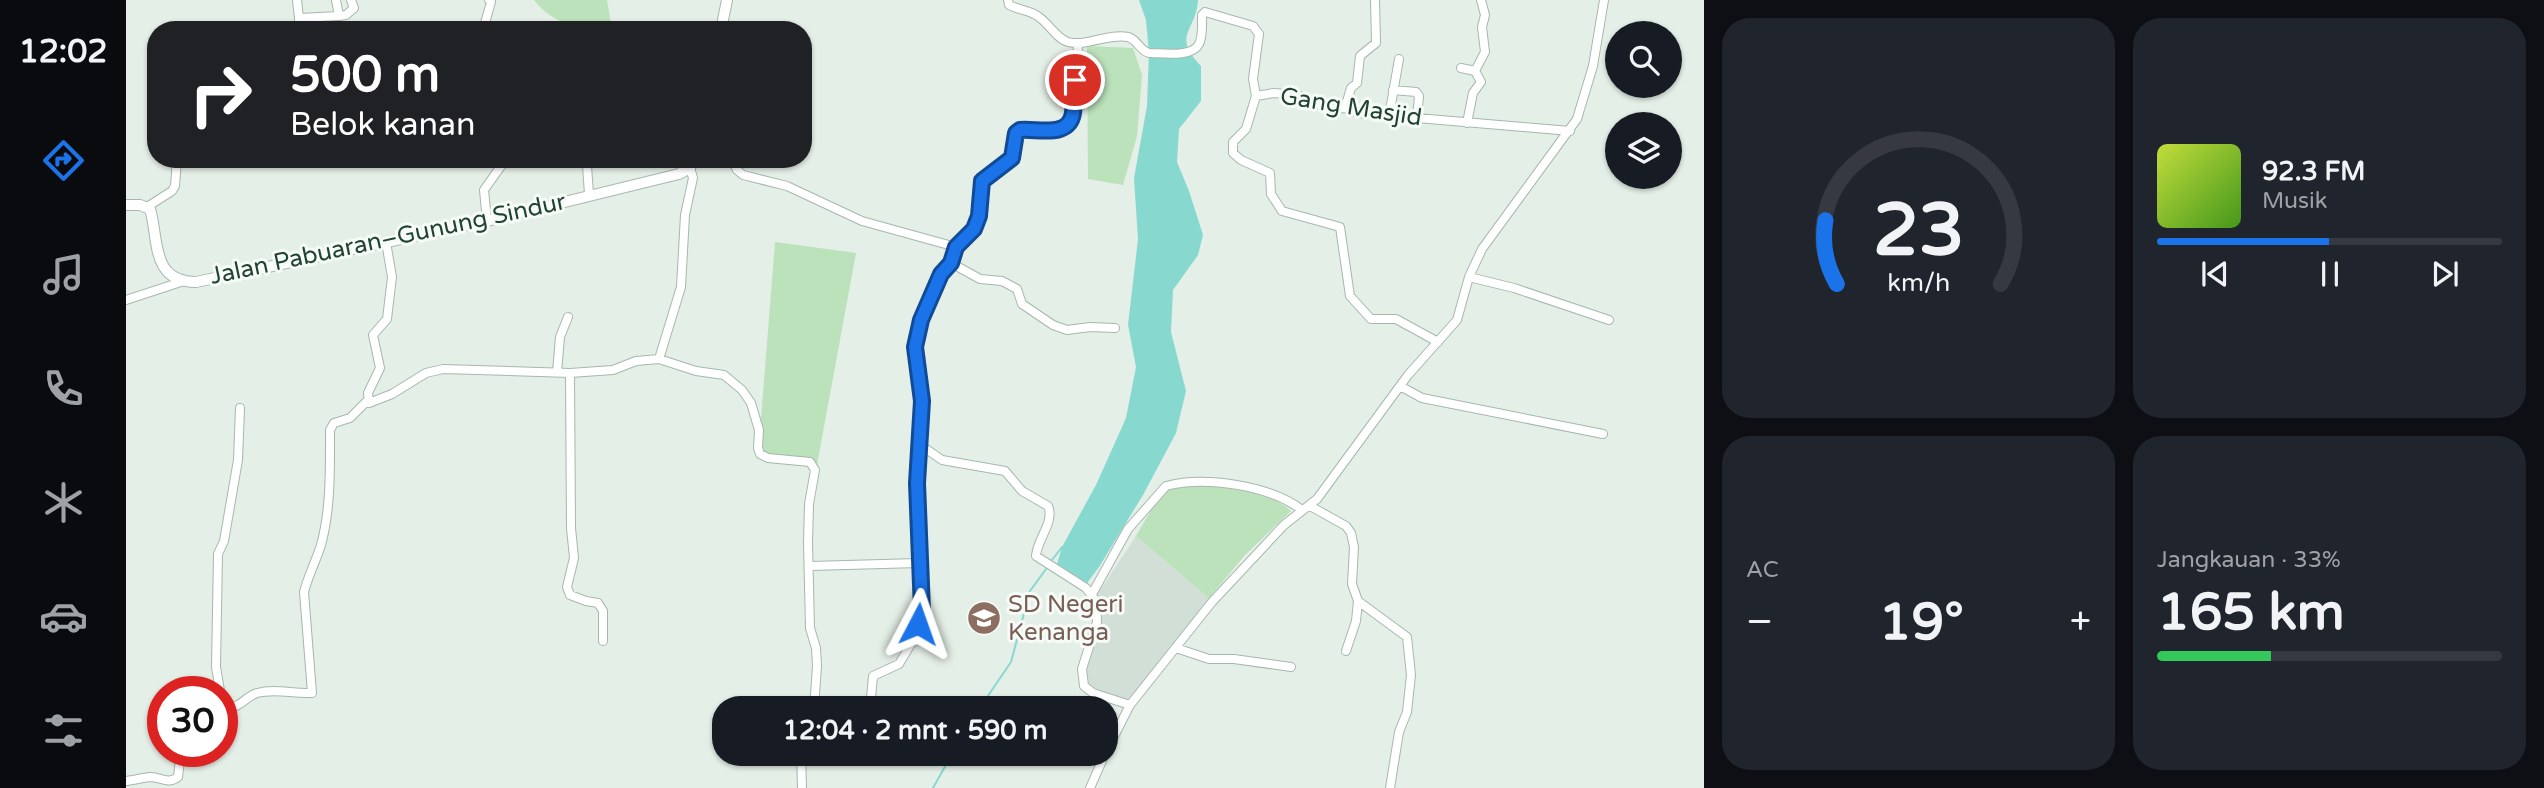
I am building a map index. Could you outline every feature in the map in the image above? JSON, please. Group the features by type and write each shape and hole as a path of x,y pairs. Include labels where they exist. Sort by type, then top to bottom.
{"street":[{"path":"298,0 299,18 339,16 351,12 354,8 351,0"},
{"path":"336,0 339,16"},
{"path":"486,21 491,2 489,0"},
{"path":"722,21 727,0"},
{"path":"871,696 873,676 899,664 915,637 922,610 917,483 922,401 915,347 926,308 941,274 951,263 956,247 974,229 979,216 982,181 1012,158 1016,133 1023,129 1060,130 1068,124 1073,115 1072,95 1078,43 1065,41 1037,15 1009,5 1008,0"},
{"path":"1345,108 1350,88 1357,83 1360,56 1377,43 1375,0"},
{"path":"1475,71 1485,52 1482,27 1485,15 1481,0"},
{"path":"1118,728 1130,705 1212,602 1284,525 1317,499 1400,386 1457,320 1469,277 1482,249 1577,119 1588,88 1604,0"},
{"name":"Gang Masjid","path":"1078,43 1128,37 1149,53 1187,52 1198,46 1202,15 1210,12 1258,29 1253,79 1256,96 1275,93 1298,95 1322,106 1345,108 1358,113 1570,131"},
{"path":"1389,116 1399,60"},
{"path":"1461,68 1475,71 1481,82 1474,93 1467,123"},
{"path":"1393,90 1416,92 1419,96 1417,118"},
{"path":"1256,96 1246,129 1233,142 1233,153 1241,160 1270,173 1271,194 1282,211 1340,227 1349,296 1371,319 1396,319 1438,342"},
{"path":"126,205 147,207 172,191 176,168"},
{"path":"487,220 484,190 500,168"},
{"path":"587,168 589,194"},
{"name":"Jalan Pabuaran–Gunung Sindur","path":"147,207 151,212 154,240 160,260 173,276 196,282 487,220 679,174 686,168"},
{"path":"659,359 681,287 685,215 693,178 692,168"},
{"path":"736,168 743,175 787,186 862,221 956,247"},
{"path":"238,706 254,694 279,690 295,694 312,693 304,592 322,537 329,484 330,430 334,423 350,418 367,401 380,368 373,335 387,320 392,277 386,242"},
{"path":"951,263 980,279 1002,281 1017,289 1022,304 1053,326 1068,330 1115,328"},
{"path":"1469,277 1514,288 1609,320"},
{"path":"126,300 184,281"},
{"path":"557,372 560,337 568,317"},
{"path":"367,401 374,403 426,373 443,369 569,373 613,370 636,361 659,359 696,371 728,377 742,390 756,415 760,454 768,458 804,461 815,470 809,504 810,628 816,648 817,666 815,696"},
{"path":"569,373 571,528 574,558 567,587 570,595 598,603 603,611 603,641"},
{"path":"1400,386 1422,398 1603,434"},
{"path":"218,676 218,554 224,541 238,460 240,408"},
{"path":"919,444 942,460 1005,471 1022,491 1048,506 1049,519 1036,555 1086,588 1092,594 1098,611 1082,669 1084,686 1093,693 1130,705"},
{"path":"1092,594 1128,529 1166,486 1208,482 1230,484 1306,508 1346,526 1351,533 1354,547 1352,584 1358,601 1356,621 1346,651"},
{"path":"810,566 919,563"},
{"path":"1358,601 1407,638 1410,651 1411,674 1407,712 1399,732 1390,788"},
{"path":"1176,648 1209,659 1234,659 1292,667"},
{"path":"801,766 802,788"},
{"path":"1090,788 1099,766"},
{"path":"126,781 155,777 164,782 175,780 179,767"}],"shaded area":[{"path":"1136,536 1209,598 1129,701 1091,687 1086,681 1085,674 1100,620 1097,595"}],"green space":[{"path":"534,0 607,0 610,21 562,21"},
{"path":"1087,46 1133,48 1142,75 1137,136 1123,185 1088,179"},
{"path":"775,242 856,253 817,465 758,457"},
{"path":"1197,485 1260,495 1291,511 1245,555 1209,598 1136,536 1155,503 1168,490"}],"water":[{"path":"1139,0 1198,0 1186,40 1192,56 1201,66 1201,101 1179,129 1177,162 1203,235 1198,255 1173,290 1171,332 1186,391 1176,433 1143,495 1087,583 1057,564 1062,547 1096,485 1126,418 1136,367 1128,325 1138,239 1134,178 1147,106 1149,53 1146,20"}],"waterway":[{"path":"1052,560 1062,547"},
{"path":"988,696 1011,662 1030,591 1046,569"},
{"path":"933,788 945,766"}],"place":[{"name":"SD Negeri Kenanga","path":"984,618"}],"route":[{"path":"918,624 922,610 917,483 922,401 915,347 921,320 941,274 951,263 956,247 974,229 979,216 982,181 1012,158 1016,133 1020,130 1064,129 1073,115 1072,95 1075,80"}]}
